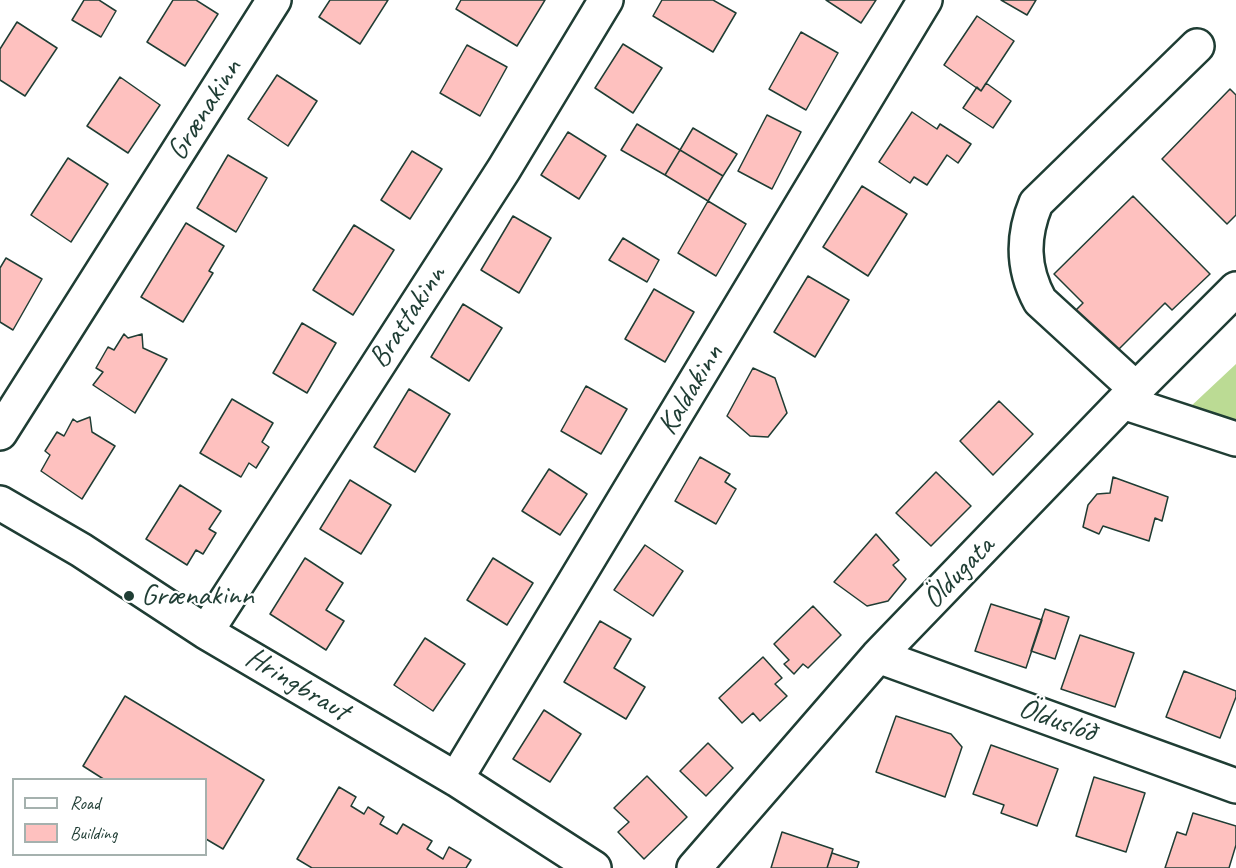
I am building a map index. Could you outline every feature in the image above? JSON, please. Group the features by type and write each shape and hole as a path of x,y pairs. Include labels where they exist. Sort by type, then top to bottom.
{"street":[{"name":"Grænakinn","path":"0,434 274,0"},
{"name":"Brattakinn","path":"206,632 504,169 606,0"},
{"name":"Kaldakinn","path":"456,779 925,0"},
{"path":"1197,46 1036,203 1029,219 1026,236 1027,270 1040,301 1130,396 1236,439"},
{"name":"Öldugata","path":"694,868 878,656 1236,289"},
{"name":"Hringbraut","path":"0,503 81,550 206,632 456,779 594,868"},
{"name":"Ölduslóð","path":"878,656 1236,786"}],"green space":[{"path":"1236,364 1236,420 1189,408"}],"building":[{"path":"84,0 99,0 116,11 101,37 72,20"},
{"path":"173,0 196,0 218,14 185,66 147,42"},
{"path":"330,0 388,0 360,44 319,17"},
{"path":"461,0 545,0 517,46 456,9"},
{"path":"662,0 713,0 736,13 713,52 653,16"},
{"path":"826,0 876,0 861,23"},
{"path":"1001,0 1036,0 1027,15"},
{"path":"977,16 1014,41 981,91 944,65"},
{"path":"17,22 57,48 25,96 0,80 0,49"},
{"path":"801,32 838,53 806,110 769,89"},
{"path":"623,44 662,68 633,113 595,88"},
{"path":"467,45 507,67 480,116 440,93"},
{"path":"277,75 317,101 288,146 248,119"},
{"path":"120,77 160,105 128,153 87,126"},
{"path":"986,83 1011,101 993,128 963,108 977,87 981,91"},
{"path":"1230,89 1236,95 1236,215 1227,224 1162,159"},
{"path":"912,112 937,129 940,124 971,144 958,163 947,155 927,185 914,177 910,183 879,162"},
{"path":"767,115 801,132 772,189 738,171"},
{"path":"637,124 680,150 665,175 621,150"},
{"path":"693,128 737,154 723,176 680,150"},
{"path":"568,132 606,156 579,199 541,175"},
{"path":"680,150 723,176 708,201 665,175"},
{"path":"412,151 442,169 410,219 381,200"},
{"path":"228,155 267,178 236,232 197,208"},
{"path":"68,158 108,184 71,242 31,215"},
{"path":"862,186 907,214 868,276 823,247"},
{"path":"1133,196 1210,274 1172,310 1165,303 1111,357 1071,315 1083,303 1054,274"},
{"path":"708,201 746,224 716,276 678,253"},
{"path":"513,216 551,238 519,293 481,270"},
{"path":"186,223 224,246 209,271 213,273 183,322 141,297"},
{"path":"354,225 394,250 353,315 313,290"},
{"path":"623,238 659,260 647,282 609,260"},
{"path":"6,258 42,279 13,330 0,322 0,268"},
{"path":"808,276 849,300 815,357 774,332"},
{"path":"654,289 694,312 665,362 625,339"},
{"path":"463,304 502,328 469,381 431,357"},
{"path":"302,323 336,343 307,393 273,373"},
{"path":"124,334 128,338 142,334 143,348 167,359 135,413 93,385 103,372 96,368 108,347 114,350"},
{"path":"753,368 775,378 787,413 768,437 750,436 727,416"},
{"path":"586,386 627,409 601,454 561,431"},
{"path":"409,389 450,414 415,472 374,447"},
{"path":"232,399 273,423 262,442 269,447 256,468 249,463 241,477 200,453"},
{"path":"999,401 1033,434 993,475 960,441"},
{"path":"90,417 92,432 115,446 82,499 41,471 50,455 45,451 57,432 64,436 73,419 77,422"},
{"path":"700,457 730,474 725,482 736,489 716,524 675,501"},
{"path":"549,469 587,494 560,535 522,511"},
{"path":"936,472 971,506 931,546 896,513"},
{"path":"1113,477 1168,497 1162,521 1155,518 1149,541 1103,526 1099,534 1083,527 1088,505 1097,494 1110,493"},
{"path":"350,480 391,505 361,554 320,529"},
{"path":"180,485 221,511 209,529 216,533 203,554 196,550 187,565 146,539"},
{"path":"876,534 899,560 893,565 906,579 888,601 867,606 834,582"},
{"path":"645,545 683,571 653,616 614,590"},
{"path":"305,558 343,583 326,610 344,621 326,650 270,614"},
{"path":"493,558 533,583 507,625 467,600"},
{"path":"991,604 1042,620 1026,668 975,651"},
{"path":"813,606 841,635 808,668 803,664 794,674 784,664 789,660 774,644"},
{"path":"1045,609 1069,617 1055,659 1031,651"},
{"path":"600,621 631,639 614,668 645,687 626,719 564,682"},
{"path":"1080,635 1134,653 1115,707 1061,689"},
{"path":"425,638 465,664 433,711 394,685"},
{"path":"763,657 782,678 775,684 787,696 760,721 753,713 742,723 719,698"},
{"path":"1184,671 1236,691 1236,697 1220,738 1166,717"},
{"path":"125,696 264,780 223,849 207,840 207,778 102,778 83,766"},
{"path":"544,710 581,734 550,782 513,759"},
{"path":"896,716 951,734 962,747 945,797 876,772"},
{"path":"708,743 733,768 706,796 680,771"},
{"path":"991,745 1058,769 1037,826 1001,813 1004,805 973,794"},
{"path":"647,776 687,817 644,859 618,832 629,822 614,808"},
{"path":"1094,777 1145,793 1126,852 1076,836"},
{"path":"339,787 356,797 351,806 364,814 368,807 384,817 380,824 397,834 403,824 432,841 427,849 443,859 449,847 471,860 466,868 312,868 297,859"},
{"path":"1193,813 1236,826 1236,845 1229,868 1165,868 1177,832 1186,835"},
{"path":"782,832 833,849 827,868 771,868"},
{"path":"832,853 859,862 857,868 827,868"}],"place":[{"name":"Grænakinn","path":"129,596"}]}
